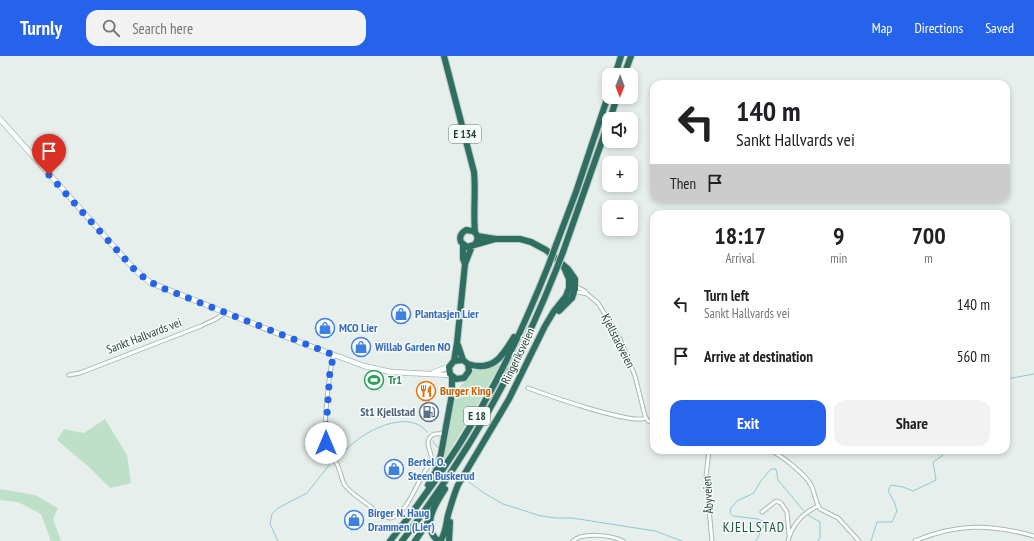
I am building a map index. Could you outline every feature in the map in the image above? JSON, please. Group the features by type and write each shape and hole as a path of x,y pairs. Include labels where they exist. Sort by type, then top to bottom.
{"highway":[{"name":"E 134","path":"444,56 473,165 476,188 474,213 477,240 474,245"},
{"path":"617,68 621,56"},
{"path":"627,68 631,56"},
{"name":"E 18","path":"390,541 414,510 456,450 484,404 502,370 528,316 549,264 576,192 605,104"},
{"name":"E 18","path":"402,541 459,462 506,382 528,338 563,252 602,140"},
{"name":"E 134","path":"463,244 460,240 460,236 467,230 474,213"},
{"path":"467,230 471,230 476,234 496,238 515,238 531,242 546,250 563,265 573,288"},
{"path":"465,264 463,259 463,244 467,247 496,238"},
{"path":"449,366 454,361 457,343 465,264 474,245"},
{"name":"Ringeriksveien","path":"440,541 444,534 454,496 461,479 501,413 545,326 573,288"},
{"name":"E 18","path":"454,361 458,360 483,367 494,363 510,343 521,322 528,316"},
{"path":"457,343 465,362"},
{"name":"E 18","path":"452,394 460,380 466,377 469,373 465,362"},
{"name":"E 18","path":"414,510 417,500 436,470 445,434 452,394 449,366"},
{"path":"451,376 460,380"},
{"name":"E 18","path":"415,541 431,518 439,499 454,476 459,462"},
{"name":"Ringeriksveien","path":"449,541 450,510"},
{"path":"431,518 430,532 440,541 449,541"}],"main road":[{"path":"0,119 139,274 147,280 160,287 354,363 386,371 409,374 432,373 451,376"},
{"path":"432,373 449,366"}],"street":[{"path":"573,288 587,294"},
{"name":"Kjellstadveien","path":"573,288 586,291 587,294 596,301 611,324 624,348 635,376 646,418"},
{"name":"Sankt Hallvards vei","path":"69,375 80,373 201,326 225,313"},
{"path":"334,355 330,370 326,430 327,448 337,463 347,488 382,515 388,518 396,516 403,508 414,492 432,457 428,444 431,436 436,433 445,434"},
{"path":"528,388 554,398 592,409 637,419 646,418 650,420"},
{"name":"Åbyveien","path":"709,454 706,477 712,541"},
{"path":"776,454 808,481 821,510 838,518 859,541"},
{"path":"762,512 776,501 782,503 787,512 789,534 788,541"},
{"path":"789,534 803,516 818,506"},
{"path":"916,541 946,530 971,527 1001,528 1034,536"},
{"path":"573,541 578,537 583,536 611,536 623,541"}],"green space":[{"path":"497,363 500,365 441,465 455,400 461,385 469,378 472,370 491,368"},
{"path":"105,419 127,455 131,483 110,488 90,468 57,440 64,429 84,433"},
{"path":"0,489 35,495 58,508 53,519 61,541 51,541 41,514 18,502 0,500"}],"waterway":[{"path":"1010,378 1034,374"},
{"path":"341,454 363,436 373,430 389,424 397,422 414,423 421,426 427,432"},
{"path":"433,441 438,448"},
{"path":"871,541 877,522 892,522 897,511 894,501 888,491 891,485 903,487 913,491 936,480 933,462 943,454"},
{"path":"278,541 270,524 272,514 278,508 307,493 330,464"},
{"path":"756,541 764,522 758,519 733,516 730,513 731,508 737,501 754,493 760,482 771,469 776,469 778,480 803,510"},
{"path":"469,482 503,504 541,516 572,518 655,531 682,541"},
{"path":"808,515 820,522 820,537 818,541"}],"place":[{"name":"Plantasjen Lier","path":"401,314"},
{"name":"MCO Lier","path":"325,328"},
{"name":"Willab Garden NO","path":"361,347"},
{"name":"Tr1","path":"374,380"},
{"name":"Burger King","path":"426,391"},
{"name":"St1 Kjellstad","path":"429,412"},
{"name":"Bertel O. Steen Buskerud","path":"394,469"},
{"name":"Birger N. Haug Drammen (Lier)","path":"354,520"}],"district":[{"name":"KJELLSTAD","path":"754,527"}],"route":[{"path":"49,175 134,269 147,280 160,287 334,355 330,370 326,443"}]}
